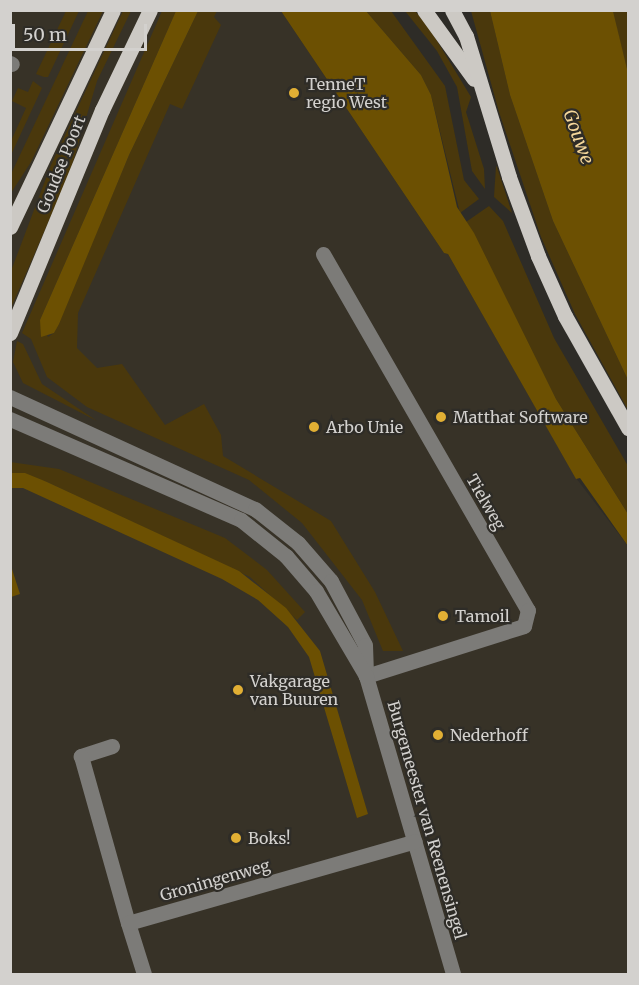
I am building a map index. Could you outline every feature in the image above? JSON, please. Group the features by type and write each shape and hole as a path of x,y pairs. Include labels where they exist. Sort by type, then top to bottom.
{"main road":[{"name":"Goudse Poort","path":"10,227 113,10"},
{"name":"Goudse Poort","path":"10,333 102,110 150,10"},
{"path":"424,10 478,83"},
{"path":"452,10 466,36 478,83 538,256 565,316 628,428"}],"street":[{"name":"Tielweg","path":"323,254 528,610 524,626 366,676"},
{"name":"Burgemeester van Reenensingel","path":"10,397 208,485 255,509 298,543 331,581 365,645 366,676"},
{"name":"Burgemeester van Reenensingel","path":"10,419 242,520 286,556 316,591 366,676 453,975"},
{"path":"112,746 81,756 144,975"},
{"name":"Groningenweg","path":"128,923 415,841"}],"shaded area":[{"path":"10,11 281,11 444,253 448,254 576,478 628,546 628,974 11,974"},
{"path":"66,11 79,11 48,77 36,74"},
{"path":"88,11 103,11 31,162 11,193 11,174"},
{"path":"123,11 131,11 97,81 70,172 11,308 11,271 51,165"},
{"path":"162,11 176,11 40,320 48,337 54,333 129,155 198,11 217,11 214,17 221,25 182,109 170,104 78,313 77,348 97,368 122,364 165,425 204,404 221,435 223,456 331,521 375,592 403,651 383,651 362,600 302,523 249,480 87,407 47,377 31,339 22,333"},
{"path":"366,11 391,11 445,86 464,180 479,199 460,213 431,95 421,75"},
{"path":"405,11 415,11 428,26 471,97 466,112 484,169 485,189 472,171 457,87 437,51"},
{"path":"471,11 490,11 510,95 553,221 628,380 628,410 575,314 541,237 499,112"},
{"path":"613,11 628,11 628,73 622,50"},
{"path":"33,81 42,88 11,155 11,141 26,108 12,101 18,88 28,92"},
{"path":"497,167 512,213 494,197"},
{"path":"489,206 503,221 554,338 628,466 628,514 556,399 466,222"},
{"path":"17,341 23,344 42,384 97,421 23,383 13,362"},
{"path":"10,462 59,469 225,538 267,570 305,612 297,620 250,577 47,482 12,473"}],"water":[{"path":"176,11 198,11 129,155 59,324 54,333 41,337 40,320"},
{"path":"281,11 366,11 421,75 431,95 457,207 474,233 556,399 628,514 628,546 580,478 576,479 448,254 444,253"},
{"name":"Gouwe","path":"490,11 613,11 628,73 628,380 553,221 510,95"},
{"path":"11,473 25,473 47,482 239,571 286,608 320,651 368,814 357,818 309,657 288,627 258,600 222,579 23,488 11,488"},
{"path":"11,566 20,594 10,597"}],"place":[{"name":"TenneT regio West","path":"294,93"},
{"name":"Matthat Software","path":"441,417"},
{"name":"Arbo Unie","path":"314,427"},
{"name":"Tamoil","path":"443,616"},
{"name":"Vakgarage van Buuren","path":"238,690"},
{"name":"Nederhoff","path":"438,735"},
{"name":"Boks!","path":"236,838"}]}
